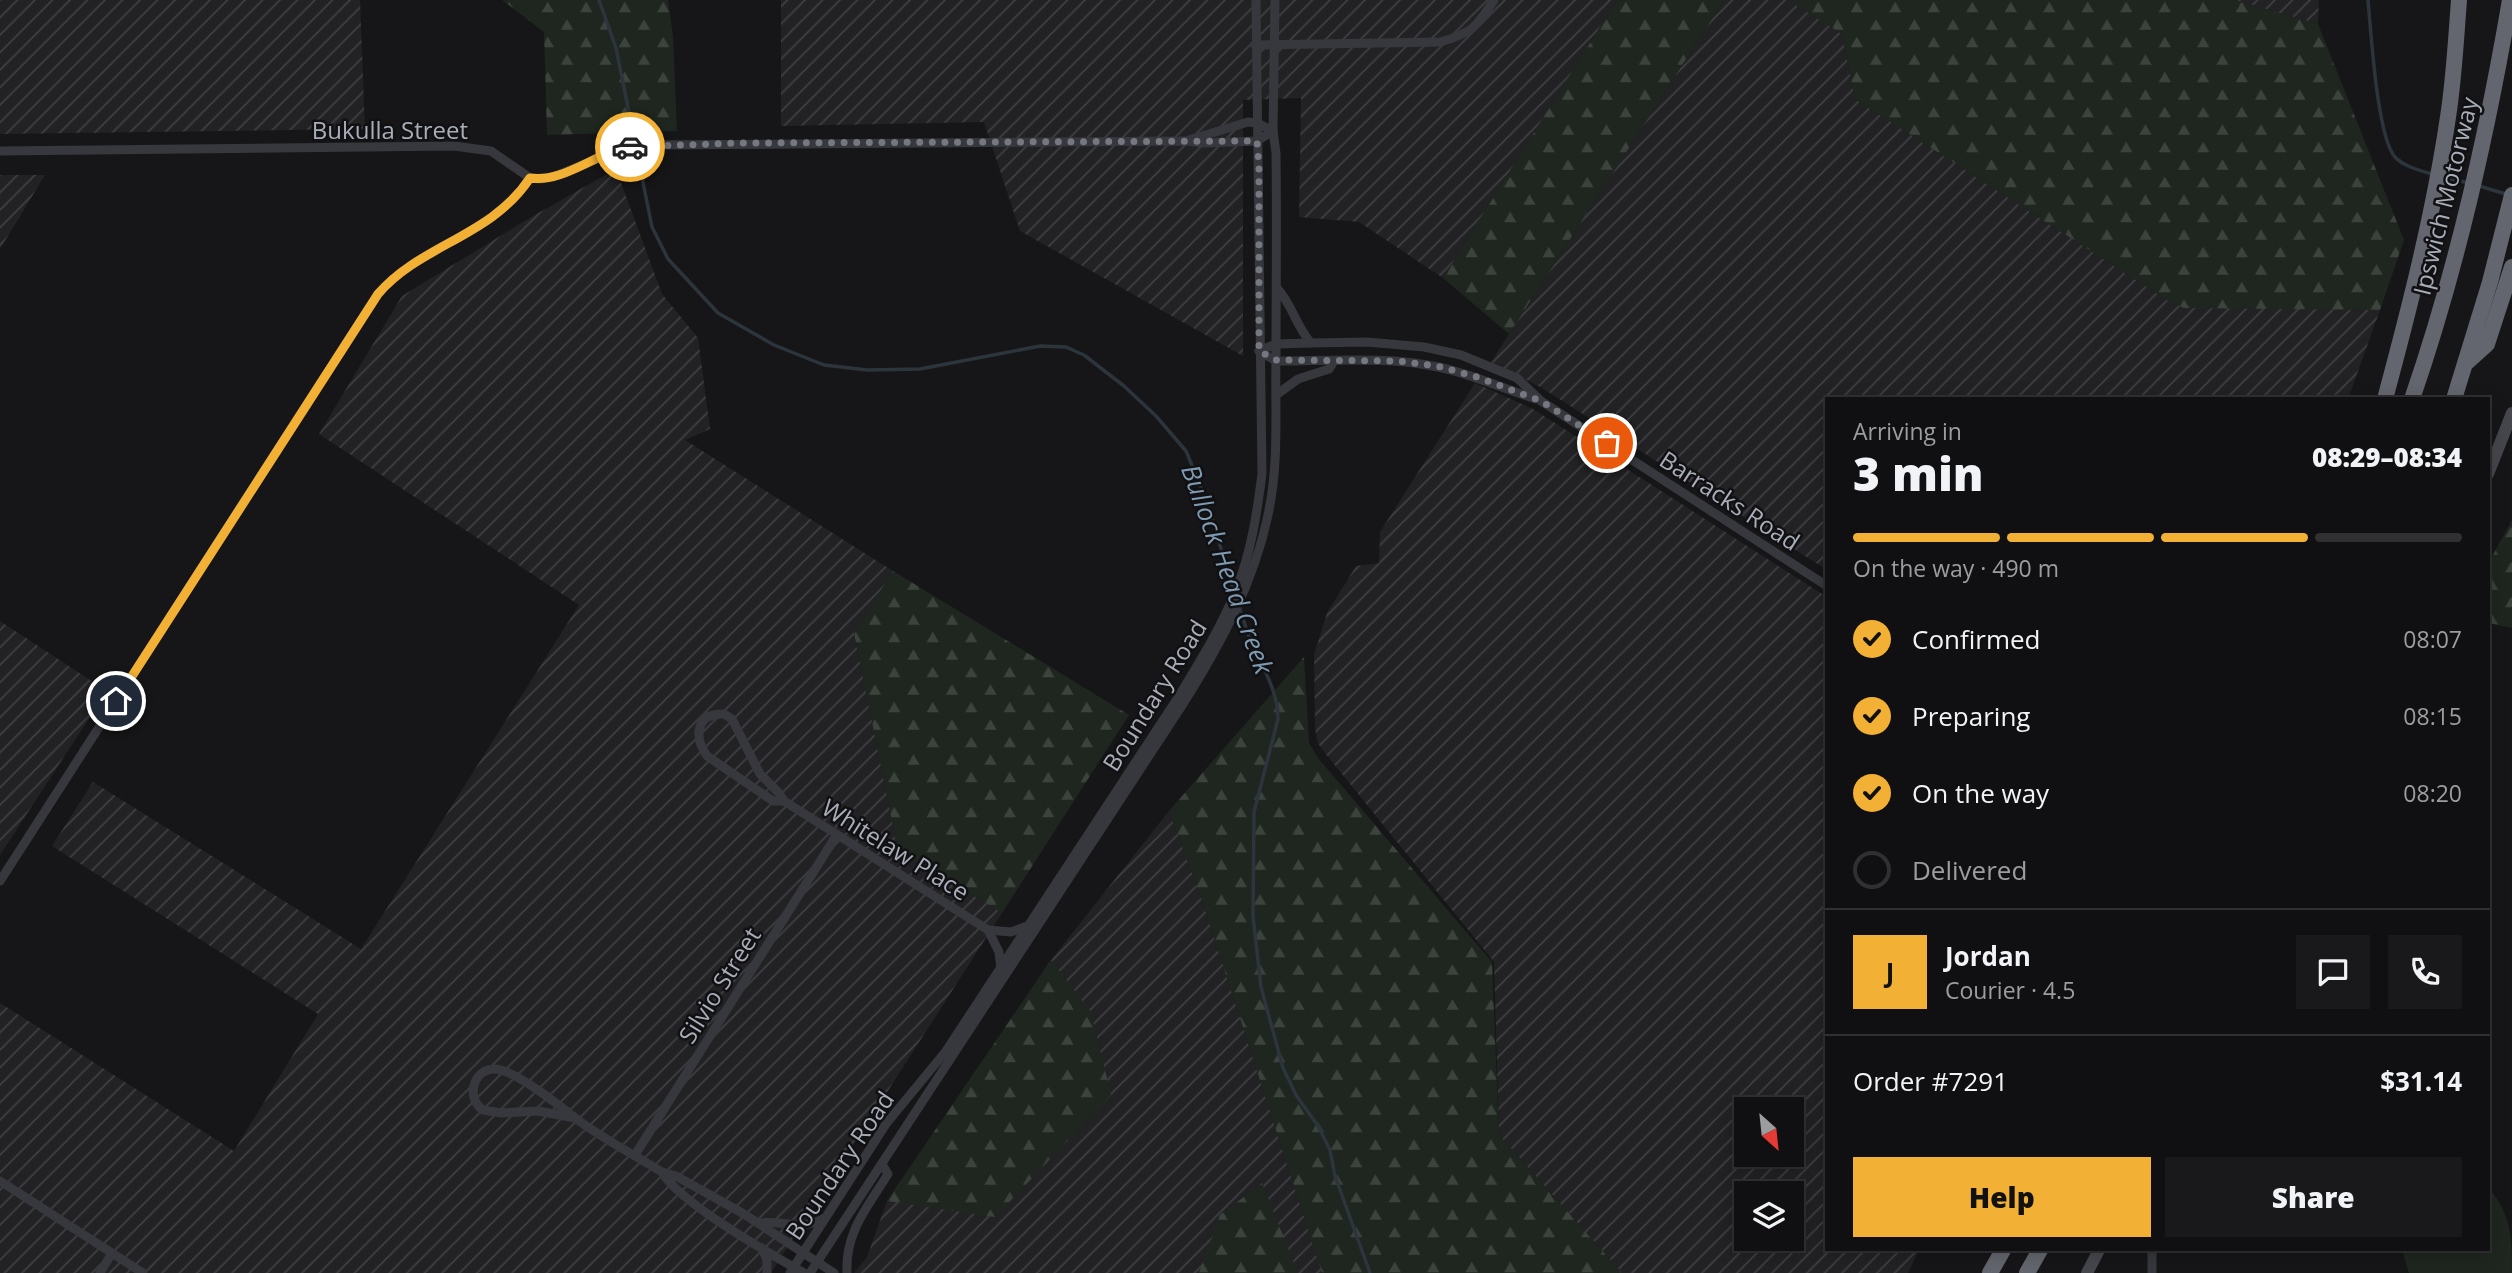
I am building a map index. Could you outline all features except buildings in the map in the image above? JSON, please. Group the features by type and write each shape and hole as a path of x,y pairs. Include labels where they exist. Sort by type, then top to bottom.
{"highway":[{"path":"2385,397 2433,200 2449,114 2459,0"},
{"name":"Ipswich Motorway","path":"2413,397 2467,211 2497,76 2510,0"},
{"path":"2455,397 2512,195"},
{"path":"2466,363 2487,344 2512,267"},
{"path":"1990,1273 2002,1251"},
{"path":"2027,1273 2039,1251"}],"street":[{"name":"Boundary Road","path":"810,1273 1180,701 1237,589 1251,540 1262,474 1256,0"},
{"name":"Boundary Road","path":"792,1270 886,1124 946,1051 1226,634 1242,597 1260,545 1275,472 1275,0"},
{"path":"1255,45 1440,42 1464,36 1479,23 1494,0"},
{"path":"1186,141 1248,122 1257,123 1273,131"},
{"path":"0,881 378,294 403,270 505,209 530,178 553,177 626,147 648,145 1204,143 1257,141 1273,131"},
{"name":"Bukulla Street","path":"0,151 454,146 491,151 530,178"},
{"path":"1277,288 1289,302 1298,326 1311,344"},
{"name":"Barracks Road","path":"1259,351 1276,344 1378,343 1424,347 1461,355 1517,378 1541,401 1825,585"},
{"name":"Barracks Road","path":"1259,351 1276,360 1398,361 1437,366 1477,377 1541,401"},
{"path":"1276,395 1298,379 1329,369 1334,361"},
{"path":"2490,469 2512,413"},
{"name":"Whitelaw Place","path":"784,801 773,801 707,756 699,745 698,733 701,724 708,717 724,714 732,719 760,774 784,801 988,930"},
{"name":"Silvio Street","path":"635,1155 836,836"},
{"path":"988,930 1011,932 1030,925"},
{"path":"988,930 999,952 1002,969"},
{"path":"575,1118 538,1111 501,1113 483,1110 475,1101 473,1085 479,1074 490,1069 502,1070 560,1104 575,1118 662,1172 676,1176 759,1223 834,1273"},
{"path":"847,1273 851,1234 888,1174 882,1164"},
{"path":"662,1172 668,1184 792,1270 804,1273"},
{"path":"0,1181 144,1273"},
{"path":"759,1223 811,1225 826,1217"},
{"path":"761,1248 767,1260 767,1273"},
{"path":"2087,1273 2098,1251"},
{"path":"2152,1251 2152,1273"},
{"path":"100,1273 112,1253"}],"shaded area":[{"path":"0,0 360,0 365,129 0,134"},
{"path":"781,0 1617,0 1443,278 1359,222 1299,217 1301,98 1243,100 1243,356 1020,231 984,122 781,126"},
{"path":"1724,0 1788,0 1842,34 1855,99 2167,300 2183,307 2380,310 2349,397 1825,397 1825,569 1542,388 1491,362"},
{"path":"2234,0 2319,0 2318,24"},
{"path":"616,169 662,294 698,338 710,429 685,440 893,571 854,633 898,850 1002,913 771,1273 0,1273 0,1003 234,1151 318,1014 52,846 93,782 361,949 579,605 319,434 402,296"},
{"path":"0,175 45,175 0,249"},
{"path":"1475,383 1533,409 1825,596 1825,1251 1919,1251 1908,1273 1622,1273 1499,1135 1494,962 1317,741 1314,655 1327,613 1356,566 1379,563 1380,532"},
{"path":"0,621 107,691 0,855"},
{"path":"1169,811 1203,903 1322,1273 854,1273 867,1257 887,1201 1051,960"}],"green space":[{"path":"502,0 668,0 673,36 677,131 547,135 544,32"},
{"path":"1617,0 1724,0 1509,334 1443,278"},
{"path":"1788,0 2234,0 2318,24 2404,240 2380,310 2184,308 2167,300 1855,99 1842,34"},
{"path":"2512,520 2512,628 2490,623 2490,560"},
{"path":"893,571 1129,715 1002,913 898,850 854,633"},
{"path":"1304,657 1309,743 1318,758 1492,962 1499,1135 1622,1273 1322,1273 1203,903 1169,811"},
{"path":"1051,960 1091,1012 1111,1095 995,1217 887,1201"},
{"path":"1262,1183 1298,1273 1199,1273 1220,1215"},
{"path":"2490,1189 2502,1208 2509,1228 2512,1273 2409,1273 2402,1251 2490,1251"}],"waterway":[{"name":"Bullock Head Creek","path":"599,0 616,48 652,227 668,259 718,313 774,345 824,365 867,370 920,369 1040,346 1066,347 1084,355 1124,386 1156,416 1186,451 1207,502 1234,592"},
{"path":"2368,0 2379,107 2389,146 2395,157 2403,163 2435,175"},
{"path":"2442,177 2469,183"},
{"path":"2476,185 2509,195"},
{"name":"Bullock Head Creek","path":"1240,609 1249,637 1273,690 1278,719 1254,812 1253,916 1261,987 1283,1068 1296,1095 1318,1126 1330,1150 1335,1176 1370,1273"}],"way so far":[{"path":"630,147 737,143 785,145 1257,141 1259,351 1276,360 1398,361 1437,366 1477,377 1541,401 1607,443"}],"route":[{"path":"116,701 310,397 389,281 505,209 530,178 553,177 604,154 630,147"}]}
